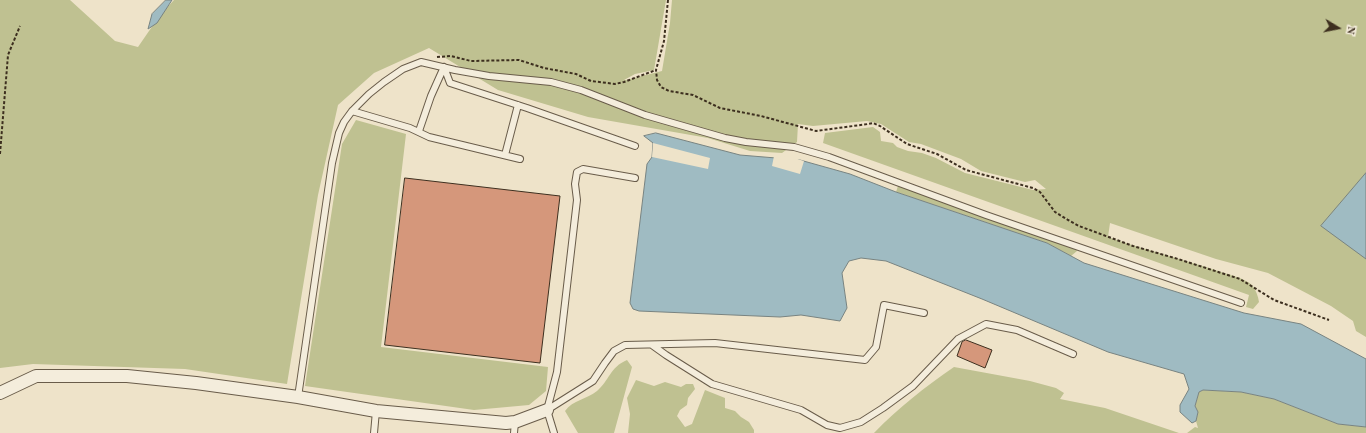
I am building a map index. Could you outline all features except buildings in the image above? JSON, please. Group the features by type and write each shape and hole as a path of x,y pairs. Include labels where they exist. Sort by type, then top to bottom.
{"street":[{"path":"0,393 36,376 127,376 196,383 298,397 376,411 506,423 515,427 547,410"}],"lane":[{"path":"298,397 332,163 339,133 344,122 352,111 369,94 403,69 421,62 489,76 551,82 581,90 645,114 724,138 794,147 828,157 986,215 1241,303"},
{"path":"444,67 450,83 635,146"},
{"path":"419,131 431,96 444,67"},
{"path":"505,155 518,105"},
{"path":"352,111 419,131 429,137 520,158"},
{"path":"554,433 547,410 557,372 577,200 575,184 577,172 583,169 635,178"},
{"path":"547,410 593,382 604,363 614,351 625,345 715,343 865,360 876,347 884,305 924,313"},
{"path":"652,345 712,384 801,410 827,425 840,428 861,422 883,408 913,386 958,338 986,324 1018,330 1073,354"},
{"path":"374,433 376,411"}],"path":[{"path":"668,0 664,41 656,70 661,87 669,91 693,95 720,108 816,130 868,124 880,126 907,144 937,154 966,170 1033,188 1040,192 1055,212 1079,226 1133,246 1240,279 1274,300 1329,320"},
{"path":"0,154 8,55 20,26"},
{"path":"421,62 443,56 451,56 467,60 519,60 544,68 576,74 591,81 615,84 656,70"}],"green space":[{"path":"0,0 70,0 115,41 138,47 160,15 174,0 666,0 654,70 635,74 624,80 626,80 662,71 670,23 672,0 1366,0 1366,337 1356,331 1353,321 1331,306 1268,273 1216,259 1110,223 1108,237 1233,276 1249,283 1255,289 1259,302 1253,309 1246,307 1249,295 823,143 825,133 873,127 880,132 881,141 893,143 897,147 908,151 922,153 936,158 965,173 1033,190 1046,189 1035,180 1025,182 981,171 961,159 921,144 909,142 881,124 867,121 813,126 798,124 797,142 782,153 750,151 708,138 588,117 498,90 429,48 374,73 338,105 318,195 287,384 185,369 33,364 0,368"},
{"path":"356,120 406,134 381,347 548,367 546,391 529,405 474,410 305,386 342,144"},
{"path":"899,183 1074,245 1077,251 1071,256 1047,243 896,192"},
{"path":"627,360 632,367 614,433 578,433 565,411 572,404 597,391 613,370"},
{"path":"954,367 1030,381 1056,388 1064,393 1060,399 1105,408 1179,433 874,433 912,398"},
{"path":"636,380 654,386 665,382 681,387 686,384 693,384 695,389 688,398 687,405 680,410 677,416 685,427 692,424 705,390 725,398 725,408 735,411 749,422 754,430 754,433 628,433 630,414 627,398"},
{"path":"1203,390 1241,392 1274,399 1338,424 1366,427 1366,433 1187,433 1195,427 1198,428 1196,421 1198,412 1195,406 1199,392"}],"water":[{"path":"166,0 172,0 157,23 148,29 152,14"},
{"path":"656,133 740,155 800,160 850,174 896,192 1047,243 1084,263 1244,313 1301,324 1366,359 1366,427 1338,424 1274,399 1241,392 1203,390 1199,392 1195,406 1198,412 1196,421 1192,423 1180,412 1180,405 1189,389 1184,374 1108,352 982,299 886,261 861,258 849,261 842,273 847,308 840,321 801,315 780,317 639,311 633,309 630,303 647,164 652,157 653,143 644,136"},
{"path":"1366,173 1366,259 1321,226"}],"pier":[{"path":"653,143 710,158 708,169 652,157"},
{"path":"774,156 791,157 804,161 800,174 772,166"}]}
